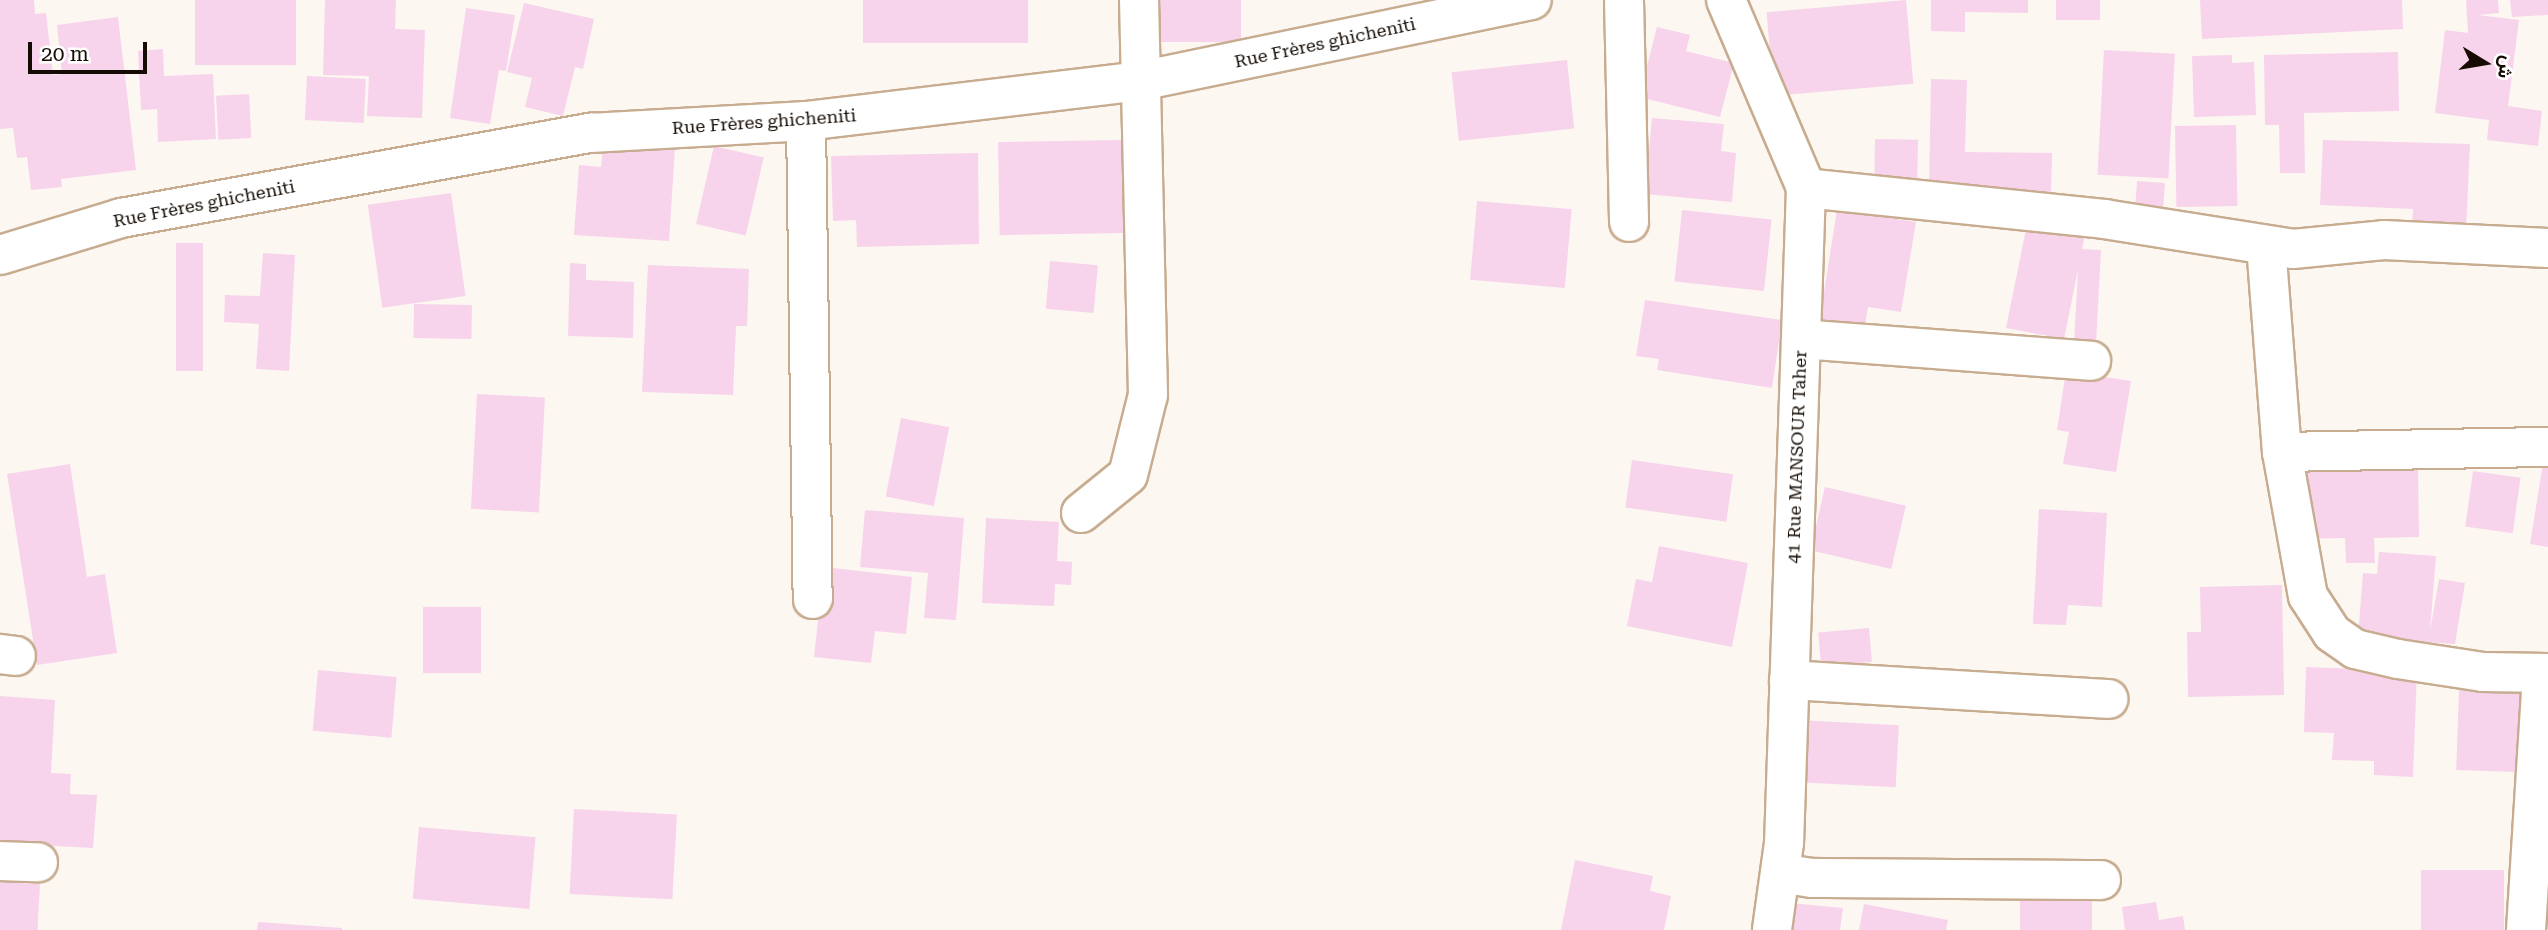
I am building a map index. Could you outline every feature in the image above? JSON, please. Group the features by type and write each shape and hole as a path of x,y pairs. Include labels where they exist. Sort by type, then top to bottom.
{"street":[{"path":"1081,513 1128,475 1148,395 1139,0"},
{"name":"Rue Frères ghicheniti","path":"0,254 121,218 591,133 806,121 1140,81 1532,0"},
{"path":"1624,0 1629,222"},
{"name":"41 Rue MANSOUR Taher","path":"1726,0 1806,188 1789,680 1780,873 1772,930"},
{"path":"806,121 813,599"},
{"path":"1806,188 2104,219 2293,249 2385,240 2548,248"},
{"path":"2266,245 2282,452 2308,596 2332,633 2355,649 2398,659 2483,672 2545,673 2541,778 2526,930"},
{"path":"1801,339 2091,362"},
{"path":"2282,452 2548,447"},
{"path":"1789,680 2108,699"},
{"path":"0,861 38,862"},
{"path":"1780,873 1812,878 2101,880"}],"building":[{"path":"0,0 34,0 35,14 46,13 53,75 62,74 57,25 118,17 136,170 61,179 62,187 31,190 27,157 17,158 13,128 0,129"},
{"path":"195,0 296,0 296,65 195,65"},
{"path":"325,0 396,0 395,29 425,30 422,118 367,116 369,76 323,75"},
{"path":"863,0 1028,0 1028,43 863,43"},
{"path":"1157,0 1241,0 1241,42 1157,42"},
{"path":"1906,0 1913,84 1774,96 1767,12"},
{"path":"1931,0 2028,0 2028,13 1965,12 1965,32 1931,31"},
{"path":"2056,0 2100,0 2100,20 2056,20"},
{"path":"2200,0 2402,0 2403,29 2202,39"},
{"path":"2466,0 2498,0 2499,13 2478,15 2519,20 2508,106 2542,111 2538,146 2487,140 2489,120 2435,113 2445,30 2468,33"},
{"path":"2510,0 2548,0 2548,15 2512,17"},
{"path":"524,3 594,19 583,69 575,67 563,116 525,107 532,78 507,72"},
{"path":"466,8 515,15 506,71 499,70 490,124 450,118"},
{"path":"1657,27 1690,35 1686,51 1734,63 1720,117 1639,97"},
{"path":"163,49 164,76 213,74 216,139 158,142 157,109 141,110 138,51"},
{"path":"2104,50 2175,54 2168,179 2097,175"},
{"path":"2398,52 2399,111 2304,113 2305,173 2280,173 2279,125 2265,125 2264,55"},
{"path":"2232,55 2232,63 2254,62 2256,115 2194,117 2192,56"},
{"path":"1567,60 1574,129 1459,141 1452,72"},
{"path":"307,76 366,79 364,123 305,120"},
{"path":"1931,79 1967,80 1965,152 2052,153 2051,192 1929,189"},
{"path":"249,94 251,138 218,140 216,96"},
{"path":"1652,118 1724,124 1721,151 1736,153 1732,202 1645,194"},
{"path":"2236,125 2237,206 2176,207 2175,126"},
{"path":"1875,139 1918,140 1917,179 1874,178"},
{"path":"1122,140 1124,233 1000,235 998,142"},
{"path":"2323,140 2470,144 2466,230 2412,228 2413,209 2320,205"},
{"path":"603,144 675,148 669,241 574,235 579,165 601,167"},
{"path":"714,146 764,157 746,235 696,224"},
{"path":"978,153 979,244 857,247 856,220 833,221 831,156"},
{"path":"2137,181 2165,183 2163,212 2135,210"},
{"path":"451,193 465,296 382,308 368,205"},
{"path":"1477,201 1572,209 1565,288 1470,280"},
{"path":"1682,210 1772,219 1764,291 1674,282"},
{"path":"1837,210 1916,222 1901,312 1868,307 1863,336 1818,330"},
{"path":"2027,224 2085,235 2082,249 2101,250 2096,344 2074,343 2078,270 2064,339 2006,328"},
{"path":"176,243 203,243 203,371 176,371"},
{"path":"263,253 295,255 289,371 256,369 259,324 224,322 225,295 260,296"},
{"path":"1050,261 1098,265 1094,313 1046,309"},
{"path":"570,263 586,264 586,280 634,282 633,338 568,336"},
{"path":"648,265 749,269 747,326 736,326 733,395 642,392"},
{"path":"1645,300 1782,320 1772,388 1657,370 1659,359 1636,356"},
{"path":"414,304 472,305 471,339 413,338"},
{"path":"2066,371 2131,381 2116,472 2063,464 2069,432 2057,430"},
{"path":"477,394 545,398 539,512 471,509"},
{"path":"901,418 949,427 934,506 886,497"},
{"path":"2544,457 2548,458 2548,547 2530,544"},
{"path":"1632,460 1733,474 1726,522 1625,508"},
{"path":"70,464 87,577 105,574 117,653 37,665 7,474"},
{"path":"2418,466 2419,537 2374,538 2375,563 2346,563 2345,538 2300,539 2299,468"},
{"path":"2473,471 2521,478 2513,533 2465,526"},
{"path":"1825,487 1906,506 1891,569 1810,550"},
{"path":"2039,509 2107,513 2102,607 2068,605 2066,625 2033,624"},
{"path":"865,510 964,518 956,620 924,618 928,573 860,567"},
{"path":"986,518 1059,522 1057,561 1072,562 1071,585 1055,584 1054,606 982,603"},
{"path":"1659,546 1748,563 1732,647 1627,626 1636,579 1652,582"},
{"path":"2379,552 2436,556 2430,631 2439,579 2465,583 2455,644 2358,637 2363,573 2377,574"},
{"path":"824,567 912,577 906,634 875,631 871,663 814,657"},
{"path":"2282,585 2284,695 2188,697 2187,632 2201,632 2200,587"},
{"path":"423,607 481,607 481,673 423,673"},
{"path":"1869,628 1872,662 1821,666 1818,632"},
{"path":"2306,667 2417,671 2413,777 2374,775 2374,761 2332,760 2334,733 2304,732"},
{"path":"318,670 397,677 391,738 313,731"},
{"path":"2459,689 2526,691 2523,772 2456,770"},
{"path":"0,696 55,700 51,773 71,774 70,794 97,795 93,848 0,843"},
{"path":"1797,720 1899,725 1896,787 1794,782"},
{"path":"574,809 677,814 672,899 570,894"},
{"path":"419,827 536,837 529,909 413,899"},
{"path":"1575,860 1653,876 1650,891 1671,896 1664,930 1561,930"},
{"path":"2421,870 2504,870 2504,930 2421,930"},
{"path":"0,882 40,884 38,930 0,930"},
{"path":"2020,896 2092,896 2092,930 2020,930"},
{"path":"1780,902 1843,908 1840,930 1777,930"},
{"path":"2156,902 2159,920 2183,916 2185,930 2125,930 2122,907"},
{"path":"1864,904 1948,920 1946,930 1859,930"},
{"path":"258,922 342,928 342,930 257,930"}]}
